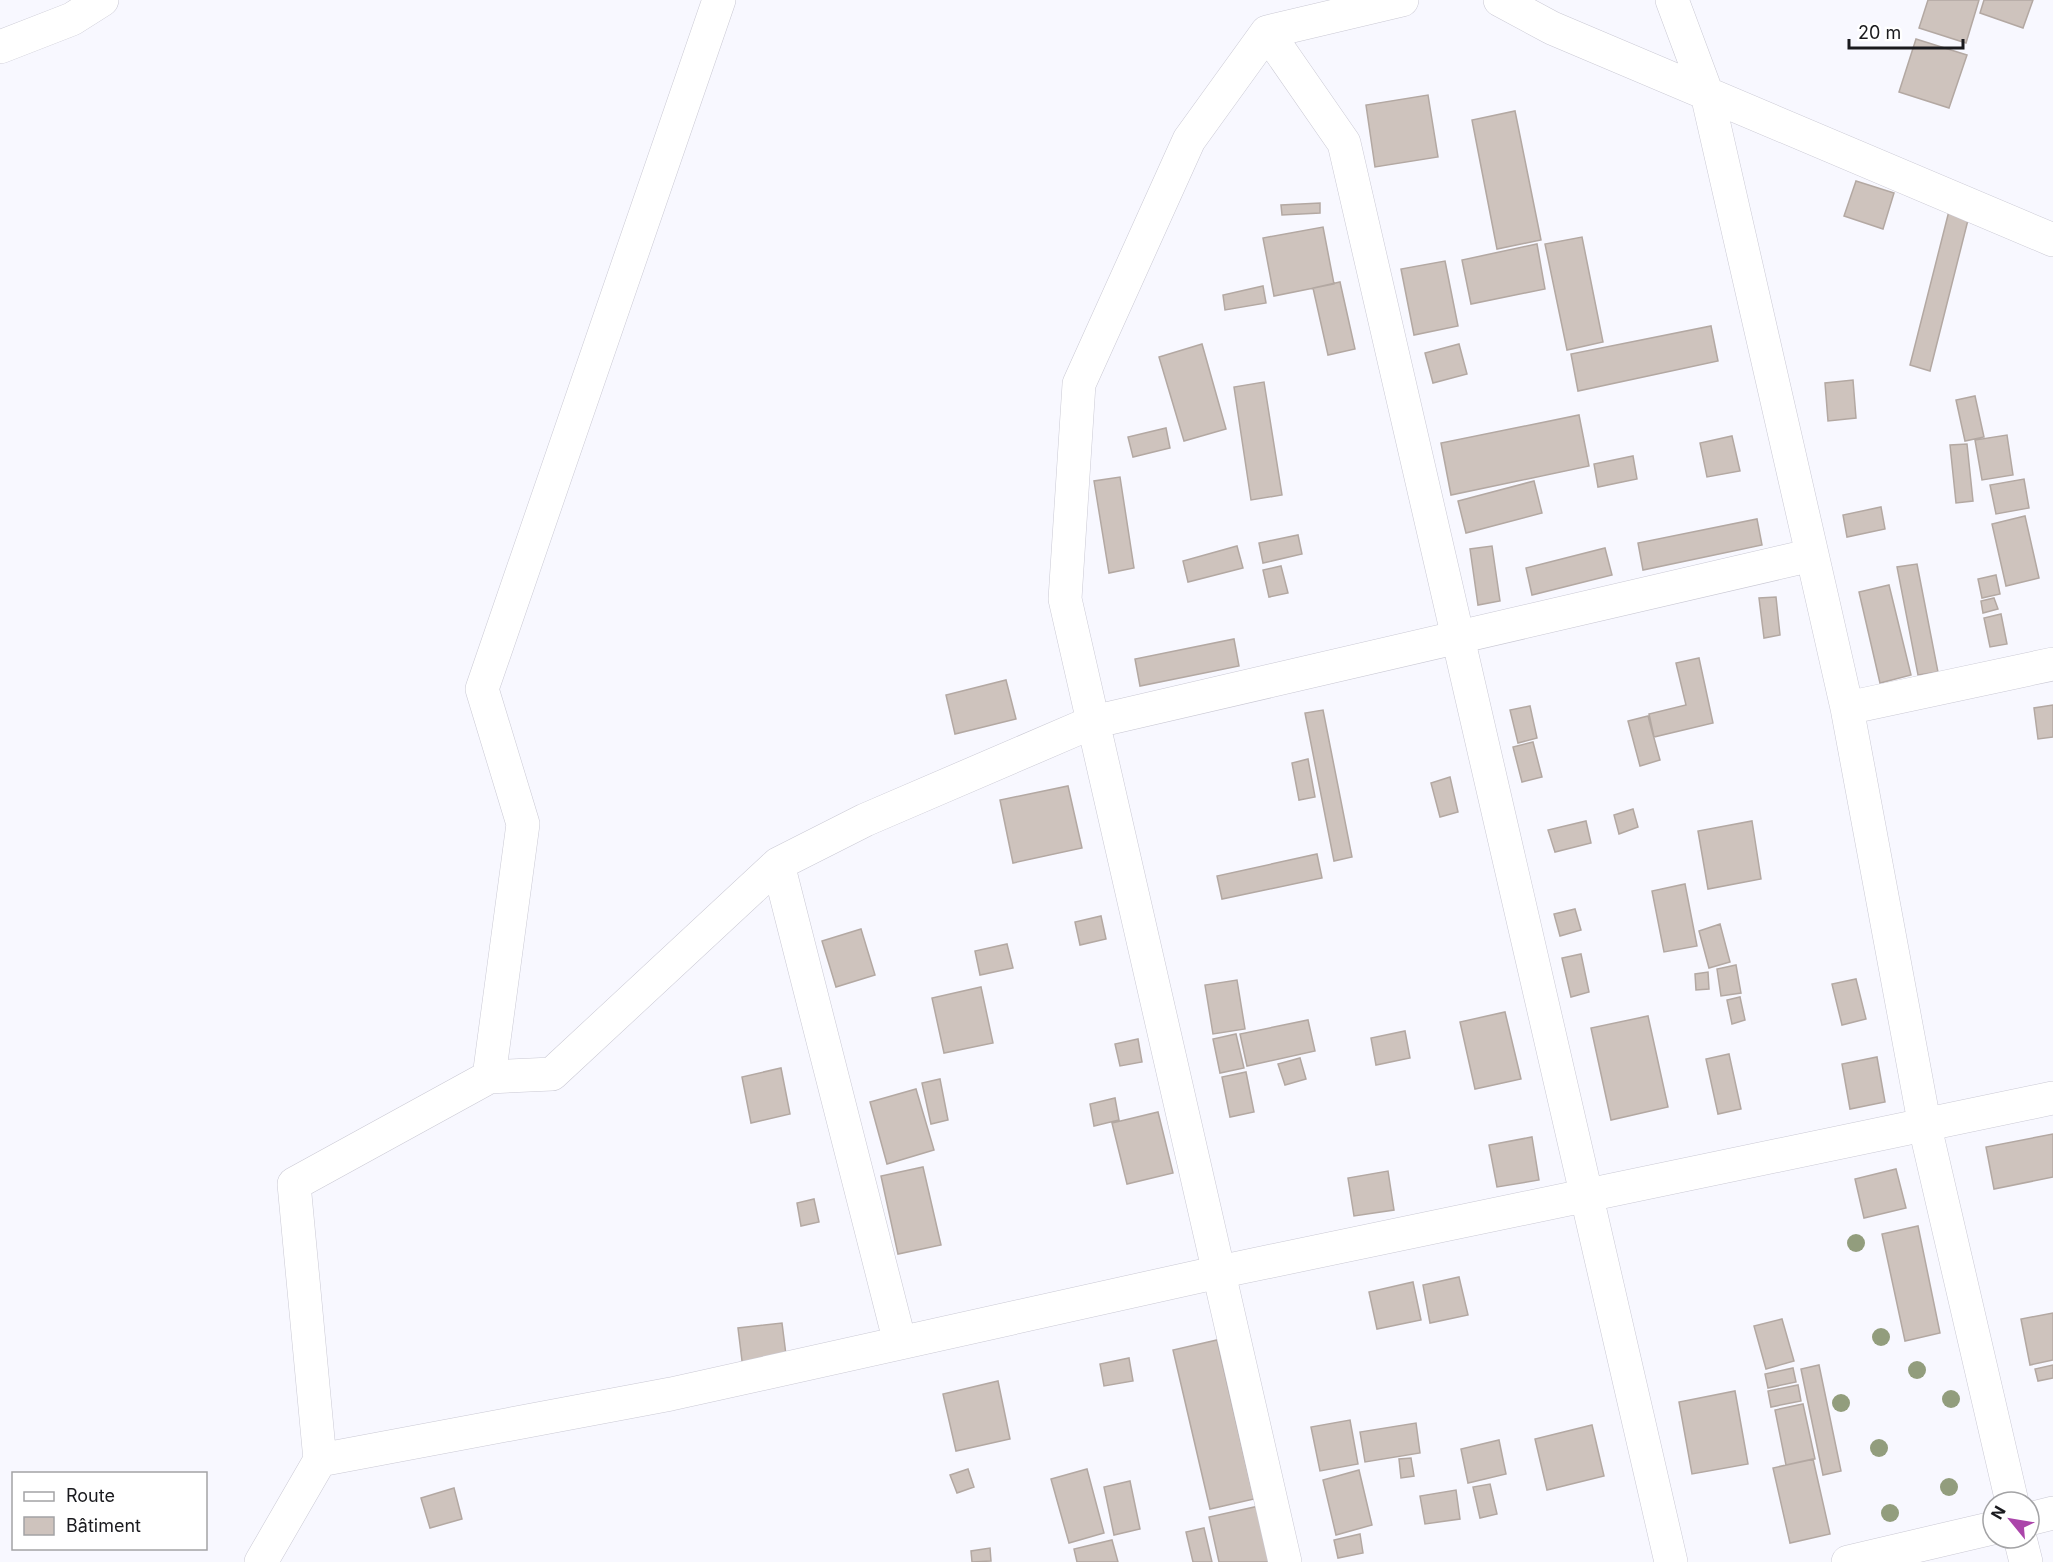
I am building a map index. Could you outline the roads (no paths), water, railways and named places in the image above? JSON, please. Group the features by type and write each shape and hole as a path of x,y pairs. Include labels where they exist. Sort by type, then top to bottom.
{"street":[{"path":"0,47 72,18 102,0"},
{"path":"489,1077 523,824 482,689 719,0"},
{"path":"1285,1562 1065,599 1079,384 1189,140 1267,32 1402,0"},
{"path":"1500,0 1552,28 2053,240"},
{"path":"1672,0 1707,94 1847,708 1925,1127 2009,1490"},
{"path":"1267,32 1344,143 1671,1562"},
{"path":"261,1562 320,1460 294,1184 489,1077 552,1074 778,864 865,820 1093,722 1812,555"},
{"path":"1847,708 2053,664"},
{"path":"778,864 900,1343"},
{"path":"320,1460 672,1394 1219,1272 1925,1127 2053,1098"},
{"path":"1848,1562 1981,1531"}]}
